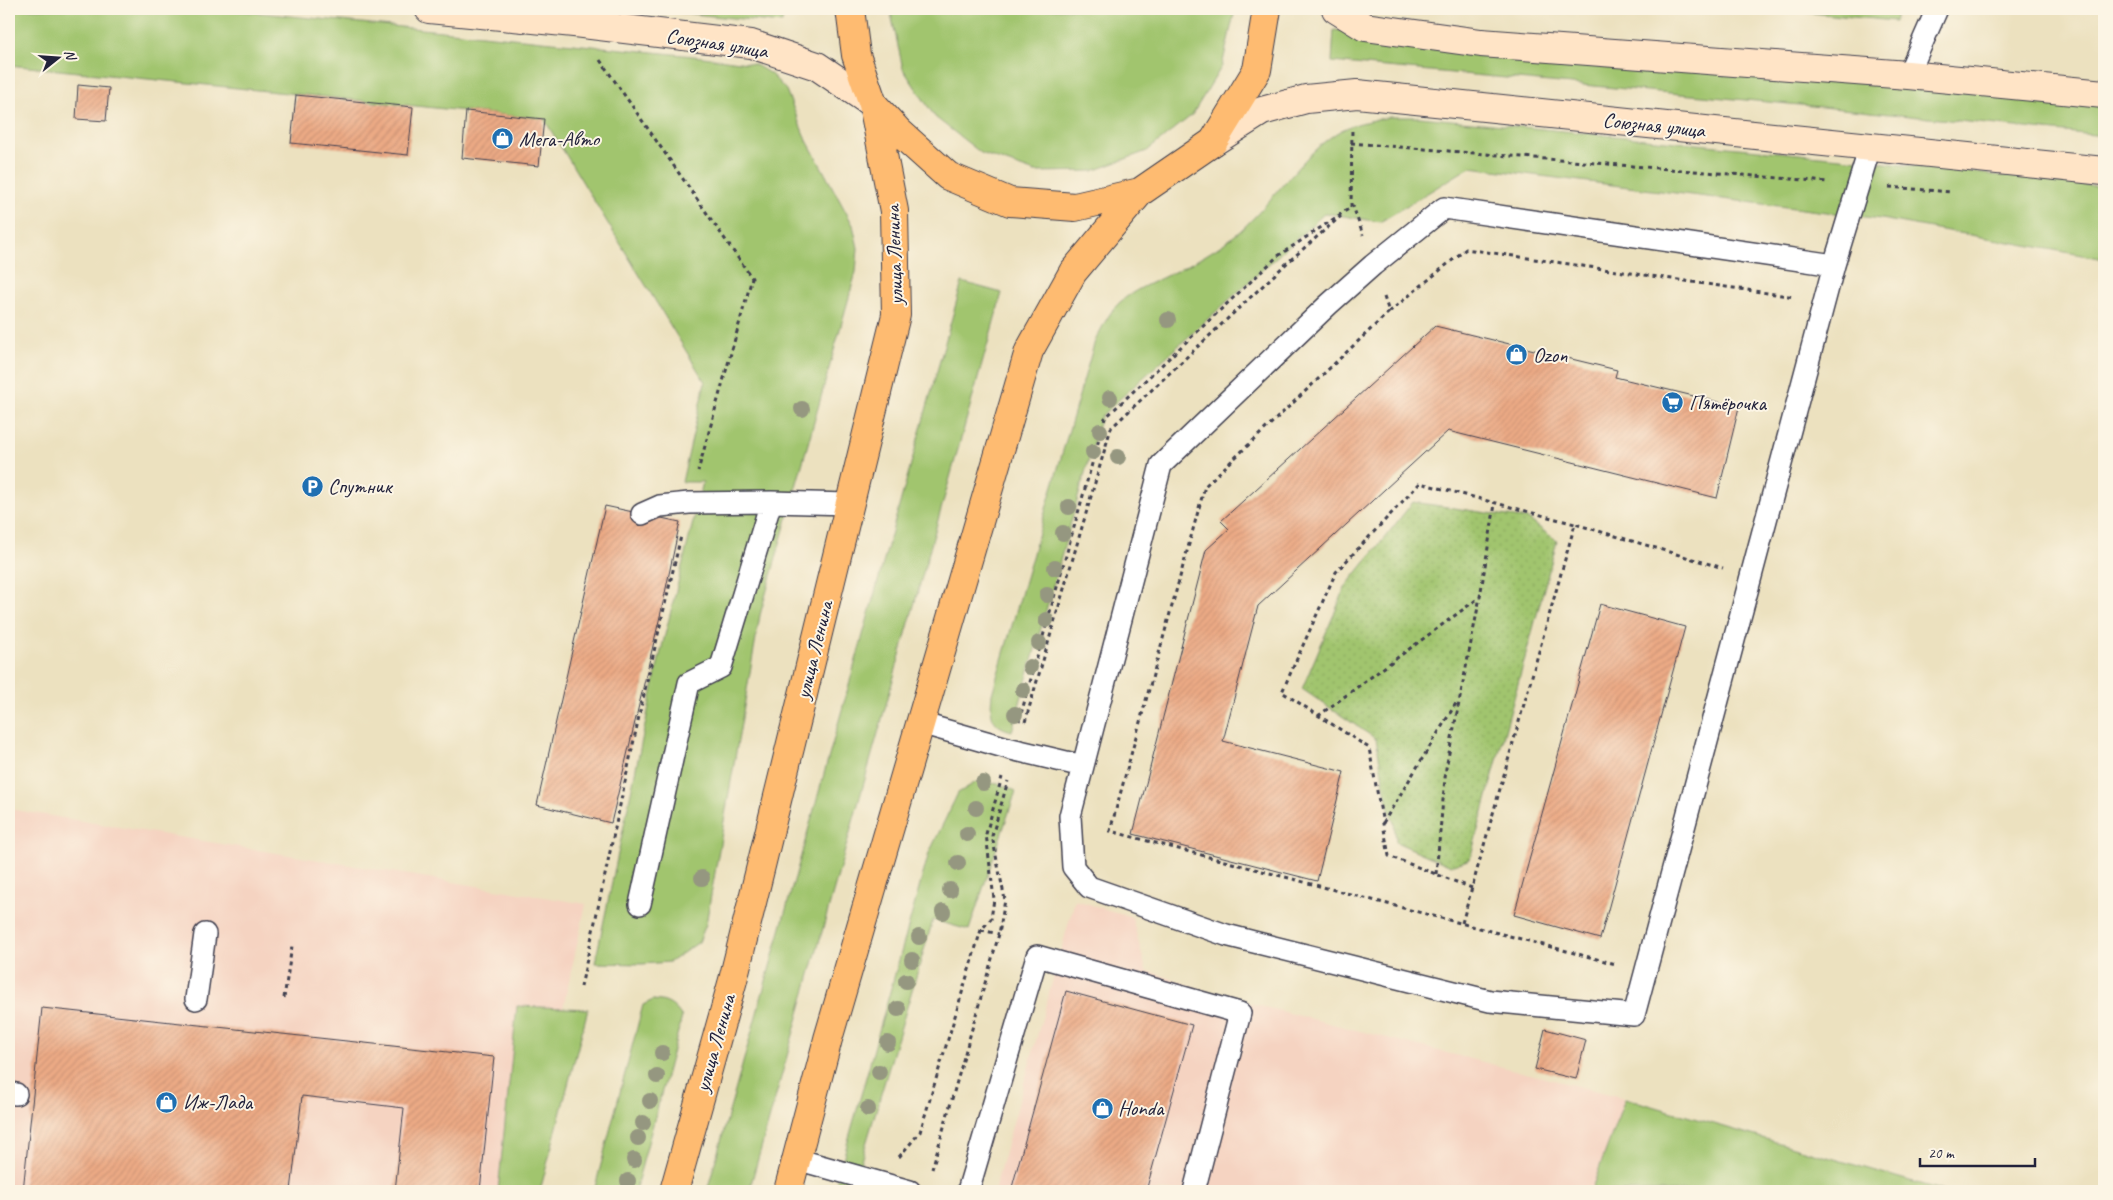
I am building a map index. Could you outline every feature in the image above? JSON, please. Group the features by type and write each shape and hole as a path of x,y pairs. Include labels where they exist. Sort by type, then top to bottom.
{"main road":[{"name":"Союзная улица","path":"429,9 574,23 752,44 817,66 873,104"},
{"path":"850,9 856,55 873,104 898,132 948,176 1010,202 1075,207 1140,192"},
{"path":"788,1191 828,1039 1029,351 1073,272 1140,192 1213,142 1257,70 1267,9"},
{"path":"1336,9 1365,27 1481,43 1908,75 2104,94"},
{"name":"Союзная улица","path":"1213,142 1262,111 1306,99 1356,94 2104,171"},
{"name":"улица Ленина","path":"674,1191 733,980 896,315 894,211 873,104"}],"lane":[{"path":"1908,75 1937,9"},
{"path":"1834,265 1444,208 1373,265 1328,305 1160,465 1070,816 1073,866 1089,886 1226,935 1490,1001 1634,1016 1834,265 1870,147"},
{"path":"640,904 689,683 721,667 771,502"},
{"path":"642,514 660,506 689,503 771,502 849,504"},
{"path":"920,723 1014,750 1083,766"},
{"path":"196,999 205,934"},
{"path":"968,1191 1037,956 1240,1013 1194,1191"},
{"path":"796,1159 910,1191"}],"path":[{"path":"574,23 752,278 689,503 581,986"},
{"path":"1356,94 1351,143 1353,206 1389,312"},
{"path":"1351,143 1858,185"},
{"path":"931,1172 999,934 1004,900 992,836 1105,418 1278,256 1353,206"},
{"path":"877,1182 920,1132 981,930 991,920 994,899 986,834 1014,750 1111,428 1287,263 1353,206"},
{"path":"1646,972 1110,831 1205,486 1389,312 1466,249 1824,302"},
{"path":"1472,888 1389,856 1369,748 1282,692 1336,572 1420,484 1574,524 1751,577"},
{"path":"1436,874 1446,768 1480,597 1495,504"},
{"path":"1462,923 1574,524"},
{"path":"1318,716 1480,597"},
{"path":"1383,823 1460,697"},
{"path":"981,930 999,934"},
{"path":"284,998 292,946"}],"shaded area":[{"path":"9,809 586,904 563,1008 517,1007 498,1191 9,1191"},
{"path":"1075,900 1132,917 1146,970 1217,995 1625,1098 1591,1191 994,1191"}],"green space":[{"path":"9,9 220,9 703,57 754,64 771,74 786,90 804,135 853,225 858,248 856,272 760,615 706,924 699,942 670,962 642,964 595,963 659,659 703,482 682,482 705,382 544,119 9,65"},
{"path":"644,9 784,9 782,23"},
{"path":"890,9 1235,10 1222,66 1192,115 1147,151 1093,171 1035,172 981,153 935,117 903,69"},
{"path":"1769,9 1898,9 1895,21"},
{"path":"1334,30 1823,74 2104,104 2104,136 1822,107 1332,62"},
{"path":"1390,117 1420,117 1840,158 2104,187 2104,259 1881,219 1470,167 1380,222 1325,213 1101,416 1012,731 999,726 993,718 991,708 992,694 1095,341 1108,316 1130,294 1196,261 1232,238 1264,207 1310,155 1335,134 1354,125"},
{"path":"962,282 1002,293 749,1191 707,1191"},
{"path":"1413,502 1528,519 1557,541 1470,859 1451,866 1396,842 1394,823 1387,803 1376,739 1302,689 1346,586"},
{"path":"976,782 999,784 1016,791 969,930 933,920 852,1191 834,1191 929,853 958,793"},
{"path":"653,1000 670,1004 682,1017 635,1191 594,1191 643,1005"},
{"path":"517,1006 588,1009 540,1191 498,1191"},
{"path":"1625,1098 1944,1191 1591,1191"}],"building":[{"path":"78,85 109,88 106,121 76,119"},
{"path":"296,95 413,107 408,155 291,143"},
{"name":"Мега-Авто","path":"466,111 544,119 539,166 462,158"},
{"path":"1435,326 1617,370 1615,377 1739,407 1717,498 1448,431 1258,606 1223,741 1344,772 1317,881 1133,834 1206,550 1229,529 1221,521"},
{"path":"605,506 680,522 661,612 611,823 537,805"},
{"path":"1600,604 1685,627 1600,939 1514,915"},
{"name":"Honda","path":"1066,991 1192,1025 1146,1191 1011,1191"},
{"name":"Иж-Лада","path":"42,1008 494,1057 480,1191 395,1191 404,1108 302,1096 291,1191 23,1191"},
{"path":"1545,1029 1586,1040 1576,1079 1535,1069"}],"place":[{"name":"Мега-Авто","path":"503,139"},
{"name":"Ozon","path":"1517,355"},
{"name":"Пятёрочка","path":"1673,403"},
{"name":"Спутник","path":"312,486"},
{"name":"Иж-Лада","path":"167,1102"},
{"name":"Honda","path":"1102,1108"}]}
